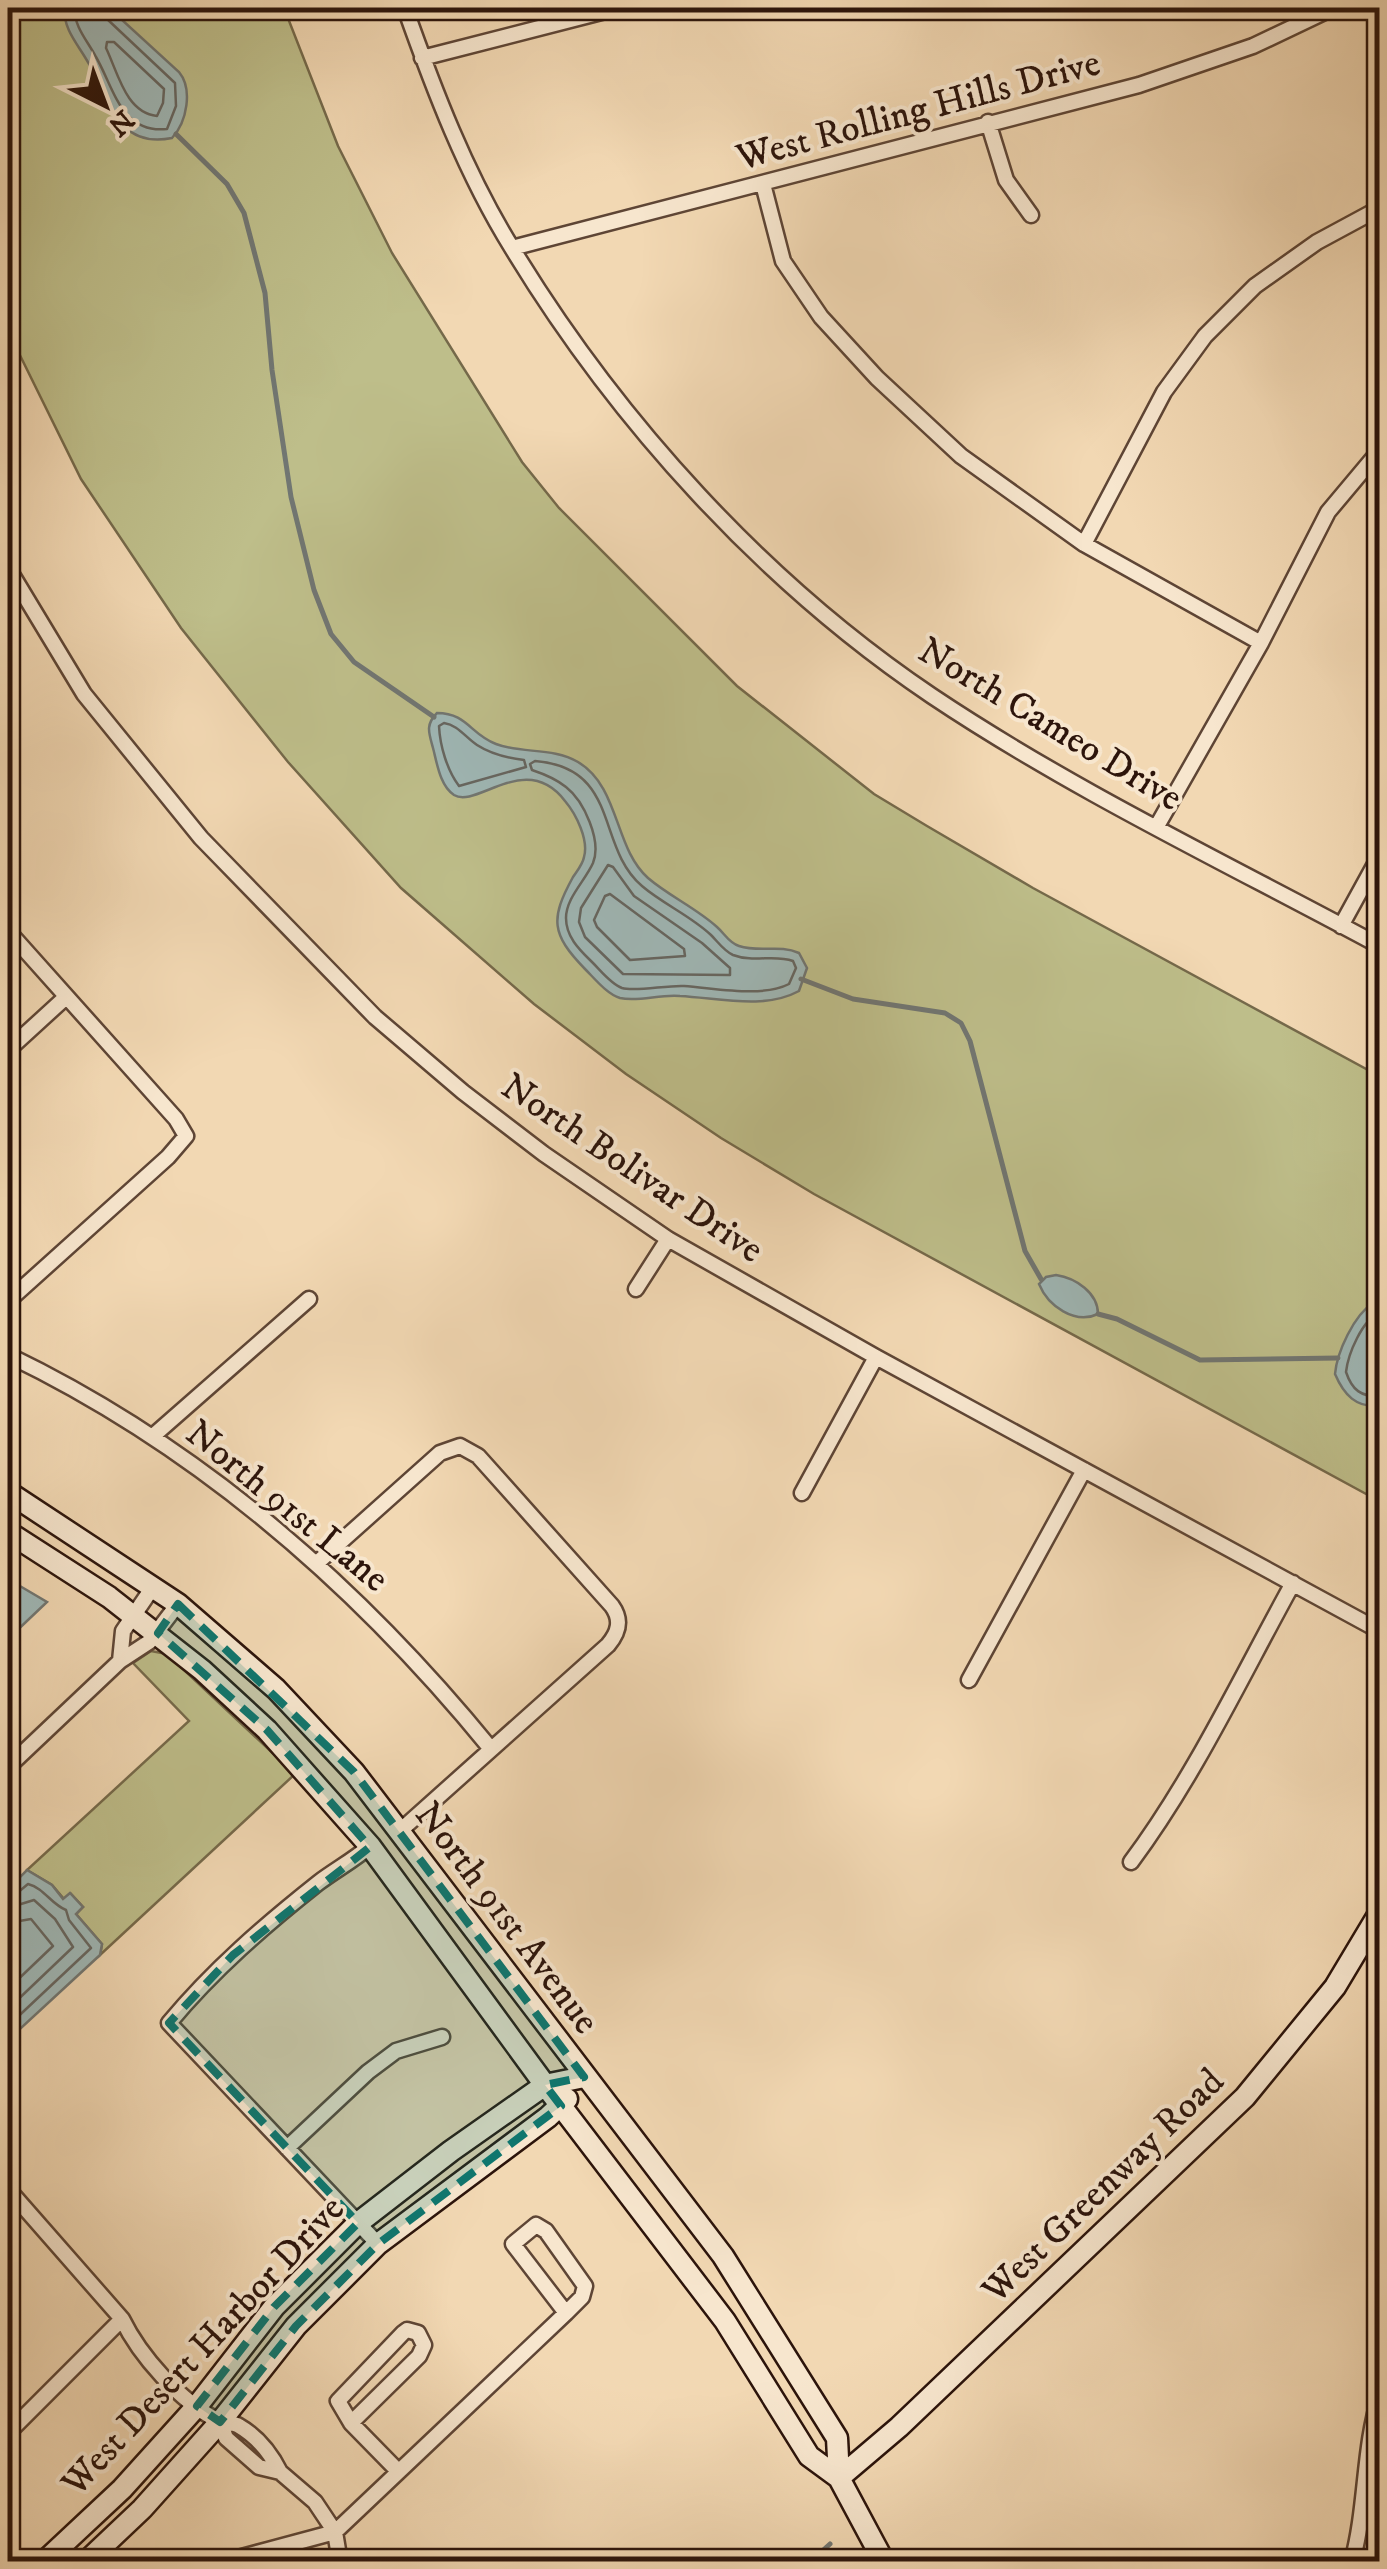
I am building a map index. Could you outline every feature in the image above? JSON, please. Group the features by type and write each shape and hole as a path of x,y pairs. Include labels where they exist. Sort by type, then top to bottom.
{"main road":[{"name":"North 91st Avenue","path":"8,1492 178,1604 276,1689 354,1772 722,2256 837,2438 839,2478"},
{"name":"North 91st Avenue","path":"8,1532 158,1633 267,1730 370,1846 722,2318 809,2456 839,2478 884,2562"},
{"name":"West Greenway Road","path":"839,2478 897,2430 1245,2097 1371,1948 1380,1912"},
{"name":"West Desert Harbor Drive","path":"44,2562 122,2489 197,2406 274,2307 358,2223 545,2085 584,2077"},
{"name":"West Desert Harbor Drive","path":"86,2562 142,2510 220,2422 296,2326 378,2244 562,2106 584,2077"}],"street":[{"name":"North Cameo Drive","path":"404,8 463,155 512,248 615,398 684,478 764,561 929,694 1003,741 1380,946"},
{"path":"422,58 617,8"},
{"name":"West Rolling Hills Drive","path":"512,248 1140,85 1253,46 1333,8"},
{"path":"988,122 1006,180 1031,215"},
{"path":"763,184 783,261 822,317 877,378 961,456 1084,544 1260,643"},
{"path":"1084,544 1164,392 1205,336 1255,286 1317,242 1380,208"},
{"path":"1157,826 1328,512 1380,450"},
{"name":"North Bolivar Drive","path":"8,568 84,694 201,838 375,1017 463,1092 544,1154 668,1238 876,1357 1380,1630"},
{"path":"1341,926 1380,855"},
{"path":"8,931 176,1119 186,1136 168,1157 8,1301"},
{"path":"8,1050 66,997"},
{"path":"636,1289 668,1238"},
{"path":"152,1436 309,1299"},
{"name":"North 91st Lane","path":"8,1355 152,1436 229,1489 317,1563 436,1682 491,1750"},
{"path":"802,1492 876,1357"},
{"path":"317,1563 440,1454 460,1446 478,1456 612,1606 619,1625 608,1645 400,1830"},
{"path":"969,1680 1084,1470"},
{"path":"1131,1862 1195,1764 1293,1583"},
{"path":"120,1661 122,1631 153,1587"},
{"path":"8,1767 120,1661 158,1633 178,1604"},
{"path":"370,1846 320,1882 233,1956 169,2023 378,2244"},
{"path":"287,2148 396,2051 442,2037"},
{"path":"8,2189 122,2319 132,2339 197,2406 220,2422 237,2424 270,2453 280,2472 314,2502 335,2532 340,2562"},
{"path":"222,2562 335,2532 582,2297 585,2286 546,2230 536,2225 513,2244 566,2312"},
{"path":"8,2433 122,2319"},
{"path":"351,2423 419,2356 424,2345 418,2333 403,2333 338,2401 351,2423 398,2471"},
{"path":"1352,2562 1360,2527 1369,2440 1380,2395"}],"highlighted area":[{"path":"178,1604 354,1772 584,2077 545,2085 561,2106 378,2244 296,2326 220,2422 197,2406 274,2307 358,2223 169,2023 233,1955 370,1847 267,1730 158,1633"}],"green space":[{"path":"8,8 284,8 338,146 392,253 522,462 559,508 737,686 874,794 1033,888 1379,1076 1379,1501 814,1194 721,1138 626,1074 534,1004 401,888 288,762 181,628 81,479 8,331"},
{"path":"151,1651 167,1654 295,1774 100,1955 102,1944 76,1914 83,1907 71,1894 64,1899 52,1885 27,1870 189,1721 133,1663"}],"water":[{"path":"64,8 109,8 179,72 186,87 186,105 172,138 139,136 117,119 69,31"},
{"path":"437,713 455,716 496,744 558,754 578,762 602,786 629,851 648,878 709,920 736,945 799,953 807,968 799,991 771,1000 741,1001 672,996 627,999 606,990 574,957 558,926 560,904 585,850 573,813 550,787 534,781 519,780 476,795 454,795 442,780 430,738 429,725"},
{"path":"1056,1275 1084,1288 1094,1299 1098,1314 1080,1317 1056,1306 1039,1284"},
{"path":"1373,1303 1379,1303 1380,1406 1352,1399 1335,1374 1348,1335 1359,1316"},
{"path":"8,1579 47,1602 8,1639"},
{"path":"27,1870 52,1885 63,1899 70,1893 83,1907 76,1914 102,1944 100,1955 8,2040 8,1889"}],"waterway":[{"path":"176,134 227,184 244,213 265,293 291,497 314,590 331,634 354,662 434,717"},
{"path":"801,979 853,999 945,1013 961,1023 970,1041 1025,1251 1041,1279"},
{"path":"1098,1314 1117,1319 1200,1360 1338,1358"},
{"path":"810,2562 830,2544"}]}
